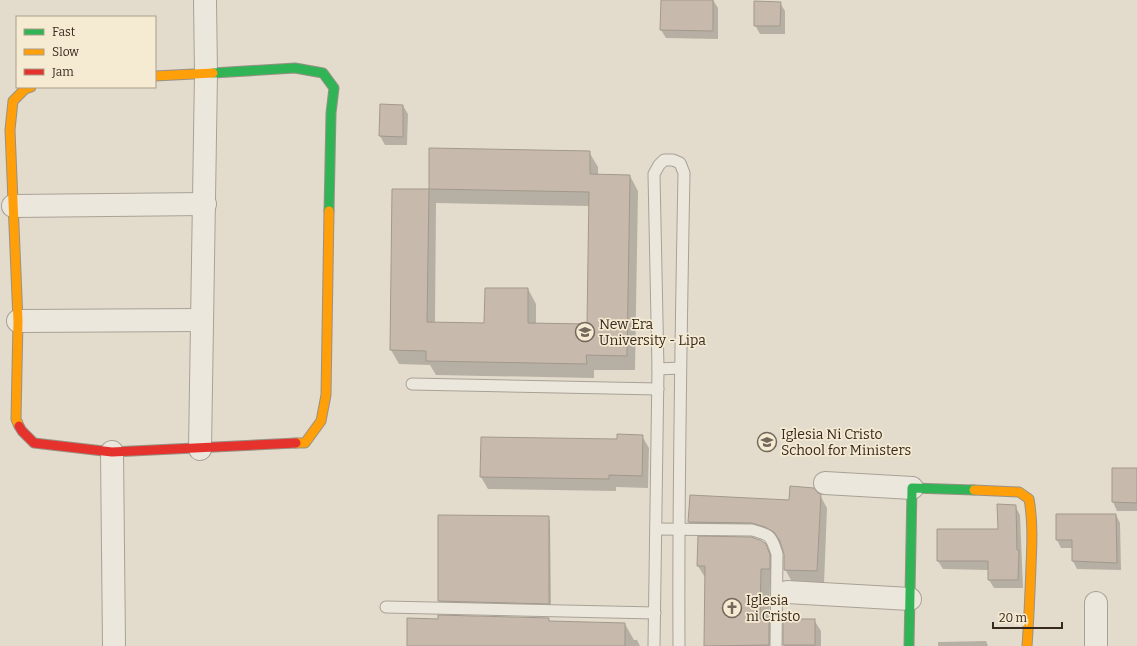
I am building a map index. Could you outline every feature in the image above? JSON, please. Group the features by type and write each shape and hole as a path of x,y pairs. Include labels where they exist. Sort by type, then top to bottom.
{"street":[{"path":"200,449 205,204 205,0"},
{"path":"28,88 25,89 13,101 10,130 18,321 16,419 22,431 34,443 112,452 305,443 321,421 326,395 331,113 334,88 323,73 295,68 156,76"},
{"path":"13,206 205,204"},
{"path":"18,321 202,320"},
{"path":"112,452 114,646"},
{"path":"825,483 1019,492 1029,499 1032,516 1032,544 1027,646"},
{"path":"909,646 912,488"},
{"path":"787,592 910,599"},
{"path":"1096,603 1096,646"}],"lane":[{"path":"654,646 658,369 654,174 658,165 664,160 674,160 680,163 684,173 678,530 679,646"},
{"path":"658,369 680,368"},
{"path":"412,384 658,389"},
{"path":"656,529 752,530 766,534 772,540 777,554 776,646"},
{"path":"386,607 655,613"}],"building":[{"path":"661,0 713,0 713,31 660,30"},
{"path":"754,1 781,2 780,26 754,26"},
{"path":"380,104 403,105 403,137 379,136"},
{"path":"429,148 590,151 590,174 630,175 627,356 586,355 587,364 426,361 426,351 390,350 392,189 429,189","holes":["429,189 589,192 587,324 528,323 528,288 485,288 484,323 427,322"]},
{"path":"617,434 643,435 642,476 609,475 609,479 480,477 481,437 617,439"},
{"path":"1112,468 1137,468 1137,503 1112,502"},
{"path":"790,486 814,488 821,494 817,571 784,570 784,554 780,541 774,532 765,527 752,523 688,522 690,495 789,500"},
{"path":"997,504 1016,505 1017,550 1019,550 1018,580 988,580 988,561 937,561 937,529 998,529"},
{"path":"1056,514 1116,514 1117,563 1072,561 1072,540 1056,540"},
{"path":"438,515 549,516 549,604 438,601"},
{"name":"Iglesia ni Cristo","path":"698,536 751,537 766,544 770,555 770,569 761,569 760,619 769,619 769,645 704,646 705,566 697,566"},
{"path":"438,615 549,618 549,621 625,623 625,646 407,646 407,618 438,619"},
{"path":"783,619 815,619 815,645 783,645"}],"traffic: fast":[{"path":"213,73 295,68 323,73 334,88 331,113 329,211"},
{"path":"909,646 912,488 974,490"}],"traffic: slow":[{"path":"156,76 213,73"},
{"path":"19,426 16,419 18,321 10,130 13,101 25,89 28,88"},
{"path":"296,443 305,443 321,421 326,395 329,211"},
{"path":"974,490 1019,492 1029,499 1032,541 1027,646"}],"traffic: jam":[{"path":"19,426 34,443 112,452 296,443"}],"place":[{"name":"New Era University - Lipa","path":"585,332"},
{"name":"Iglesia Ni Cristo School for Ministers","path":"767,442"},
{"name":"Iglesia ni Cristo","path":"732,608"}]}
